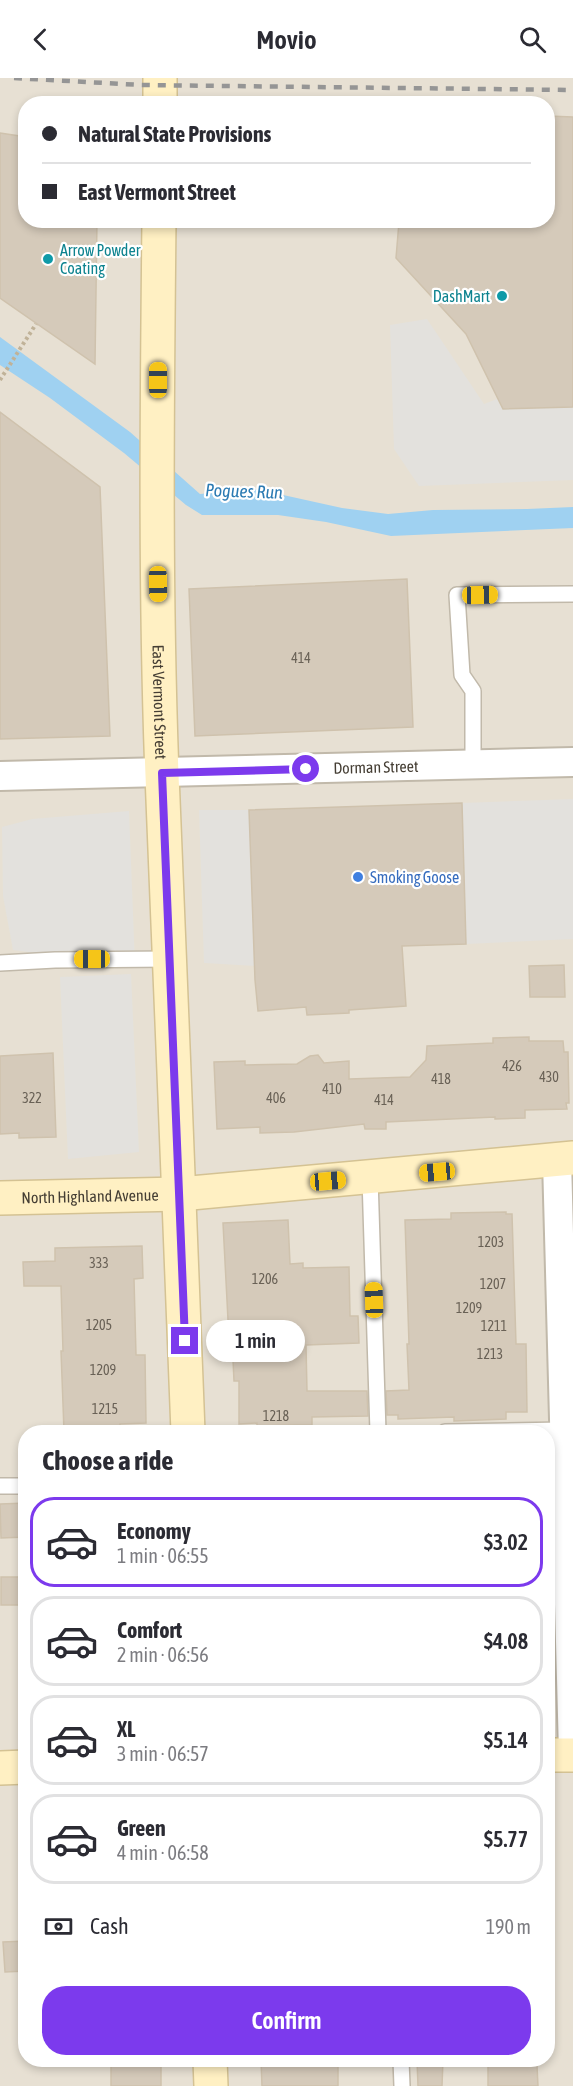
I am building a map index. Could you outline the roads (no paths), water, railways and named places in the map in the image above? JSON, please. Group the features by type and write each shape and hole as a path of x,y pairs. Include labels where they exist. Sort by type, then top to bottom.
{"street":[{"path":"160,78 160,96"},
{"name":"East Vermont Street","path":"159,228 156,502 162,773 188,1425"},
{"name":"Dorman Street","path":"0,776 573,762"},
{"path":"555,1755 573,1754 565,1159"},
{"name":"North Highland Avenue","path":"0,1198 180,1194 565,1159"},
{"path":"0,1768 18,1767"},
{"path":"210,2067 211,2086"}],"lane":[{"path":"473,764 472,691 462,675 457,595 573,594"},
{"path":"0,963 55,960 170,960"},
{"path":"370,1178 378,1425"},
{"path":"0,1486 18,1486"},
{"path":"401,2067 402,2086"}],"water":[{"name":"Pogues Run","path":"0,337 130,432 200,494 256,489 342,508 388,514 433,510 573,507 573,528 391,536 326,522 278,515 202,515 186,505 124,453 50,398 0,365"}],"railway":[{"path":"14,78 141,85 573,90"}],"place":[{"name":"Arrow Powder Coating","path":"48,259"},
{"name":"DashMart","path":"502,296"},
{"name":"Smoking Goose","path":"358,877"}]}
